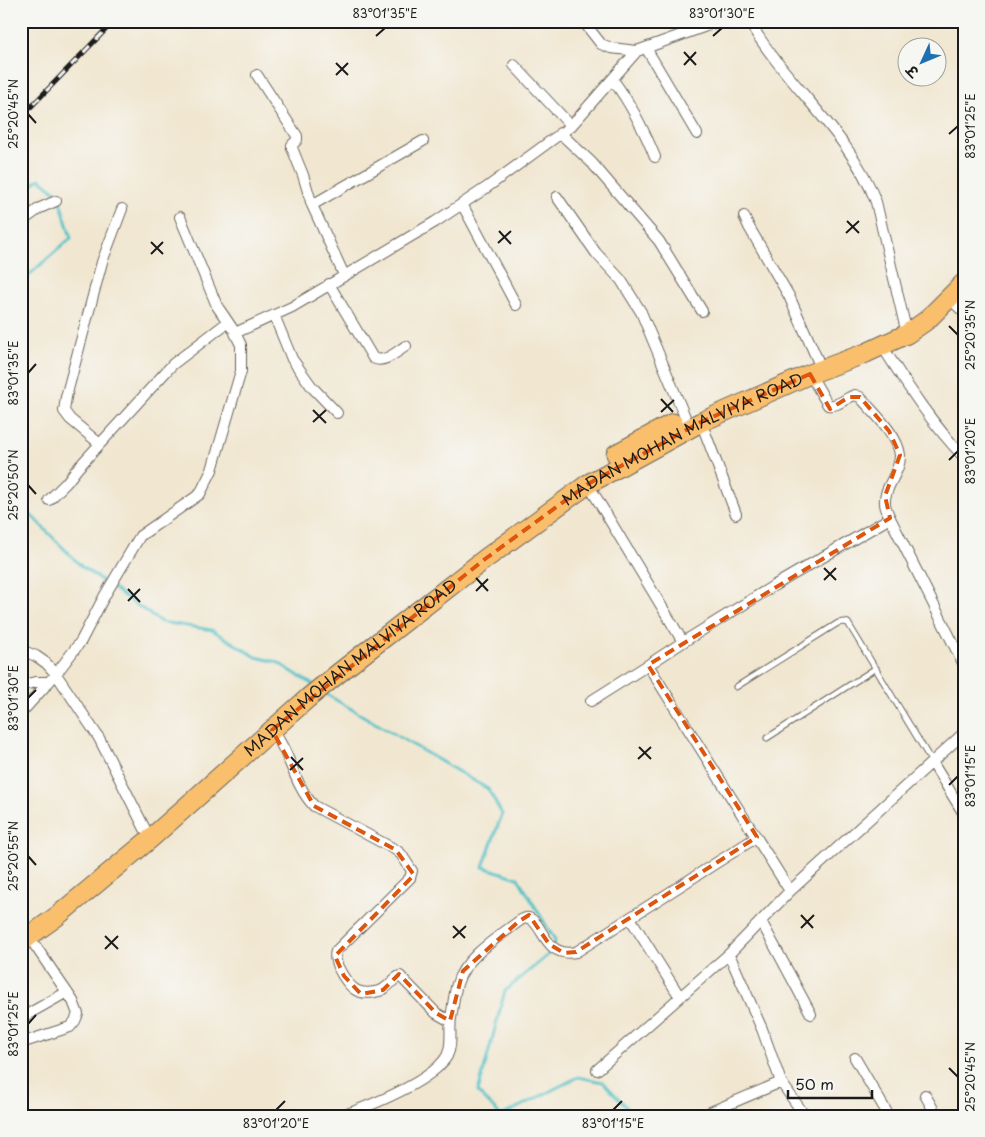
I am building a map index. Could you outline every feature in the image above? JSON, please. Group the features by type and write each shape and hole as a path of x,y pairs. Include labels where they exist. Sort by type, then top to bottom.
{"highway":[{"name":"MADAN MOHAN MALVIYA ROAD","path":"816,368 882,346 906,329 964,271"},
{"name":"MADAN MOHAN MALVIYA ROAD","path":"24,934 145,828 468,559 582,474 643,438 816,368 927,320 964,283"},
{"name":"MADAN MOHAN MALVIYA ROAD","path":"336,670 588,484 693,419"},
{"name":"MADAN MOHAN MALVIYA ROAD","path":"24,934 56,917 150,839 272,730 305,695"}],"street":[{"path":"583,21 601,44 611,48 642,50"},
{"path":"235,333 292,306 435,222 462,204 571,126 642,50 705,24 729,21"},
{"path":"749,21 765,46 824,119 854,160 870,187 876,202 906,329"},
{"path":"642,50 697,134"},
{"path":"514,66 571,126"},
{"path":"257,74 297,136 297,140 292,145 292,148 312,204 344,275"},
{"path":"614,80 628,100 655,157"},
{"path":"560,133 592,163 659,241 702,312"},
{"path":"312,204 423,141"},
{"path":"557,197 596,253 620,280 637,306 693,419 736,514"},
{"path":"21,222 40,208 56,201"},
{"path":"462,204 516,304"},
{"path":"100,444 70,420 64,411 66,397 102,262 122,209"},
{"path":"744,216 788,296 828,405 832,406 854,395 860,397 889,431 896,443 900,455 898,467 885,496 885,504 890,518 963,660"},
{"path":"21,713 56,674 81,641 105,595 140,536 200,494 212,470 241,371 241,345 217,306 180,217"},
{"path":"329,284 373,358 378,361 384,360 406,346"},
{"path":"950,298 964,312"},
{"path":"274,315 292,359 312,387 337,413"},
{"path":"49,500 173,364 228,322"},
{"path":"882,346 927,415 964,457"},
{"path":"588,484 683,642"},
{"path":"591,700 776,585 890,518"},
{"path":"21,650 36,656 56,674 99,738 145,828"},
{"path":"648,665 790,890"},
{"path":"21,686 35,682 49,682"},
{"path":"272,730 284,747 298,783 314,806 396,850 412,871 410,878 336,951 334,956 344,976 358,992 365,994 383,990 400,976 436,1013 450,1021"},
{"path":"597,1070 729,954 790,890 964,733"},
{"path":"932,762 964,814"},
{"path":"342,1116 390,1096 433,1071 447,1056 450,1044 450,1021 457,983 462,971 471,961 518,922 529,918 553,946 564,952 576,952 756,837"},
{"path":"630,918 680,997"},
{"path":"761,921 812,1014"},
{"path":"21,1043 70,1027 78,1014 77,1008 67,992 24,934"},
{"path":"729,954 762,1028 781,1082 805,1116"},
{"path":"21,1018 67,992"},
{"path":"855,1058 889,1116"},
{"path":"701,1116 781,1082"},
{"path":"925,1095 937,1116"}],"lane":[{"path":"736,687 838,623 848,623 932,762"},
{"path":"767,738 876,668"}],"highlighted area":[{"path":"810,374 830,409 849,397 860,397 889,431 900,455 885,496 890,518 648,665 757,837 576,952 564,953 549,944 529,915 518,922 463,971 450,1021 436,1013 399,974 383,990 361,994 344,976 335,956 414,875 396,850 314,806 272,730 485,559 588,484 701,422"}],"waterway":[{"path":"21,192 40,179 58,194 71,238 21,282"},
{"path":"21,505 81,566 161,622 212,630 256,657 277,662 313,685"},
{"path":"324,693 488,789 502,814 483,867 518,878 555,940 549,954 505,991 478,1092 501,1116 578,1077 603,1082 635,1116"}],"railway":[{"path":"21,117 114,21"}]}
